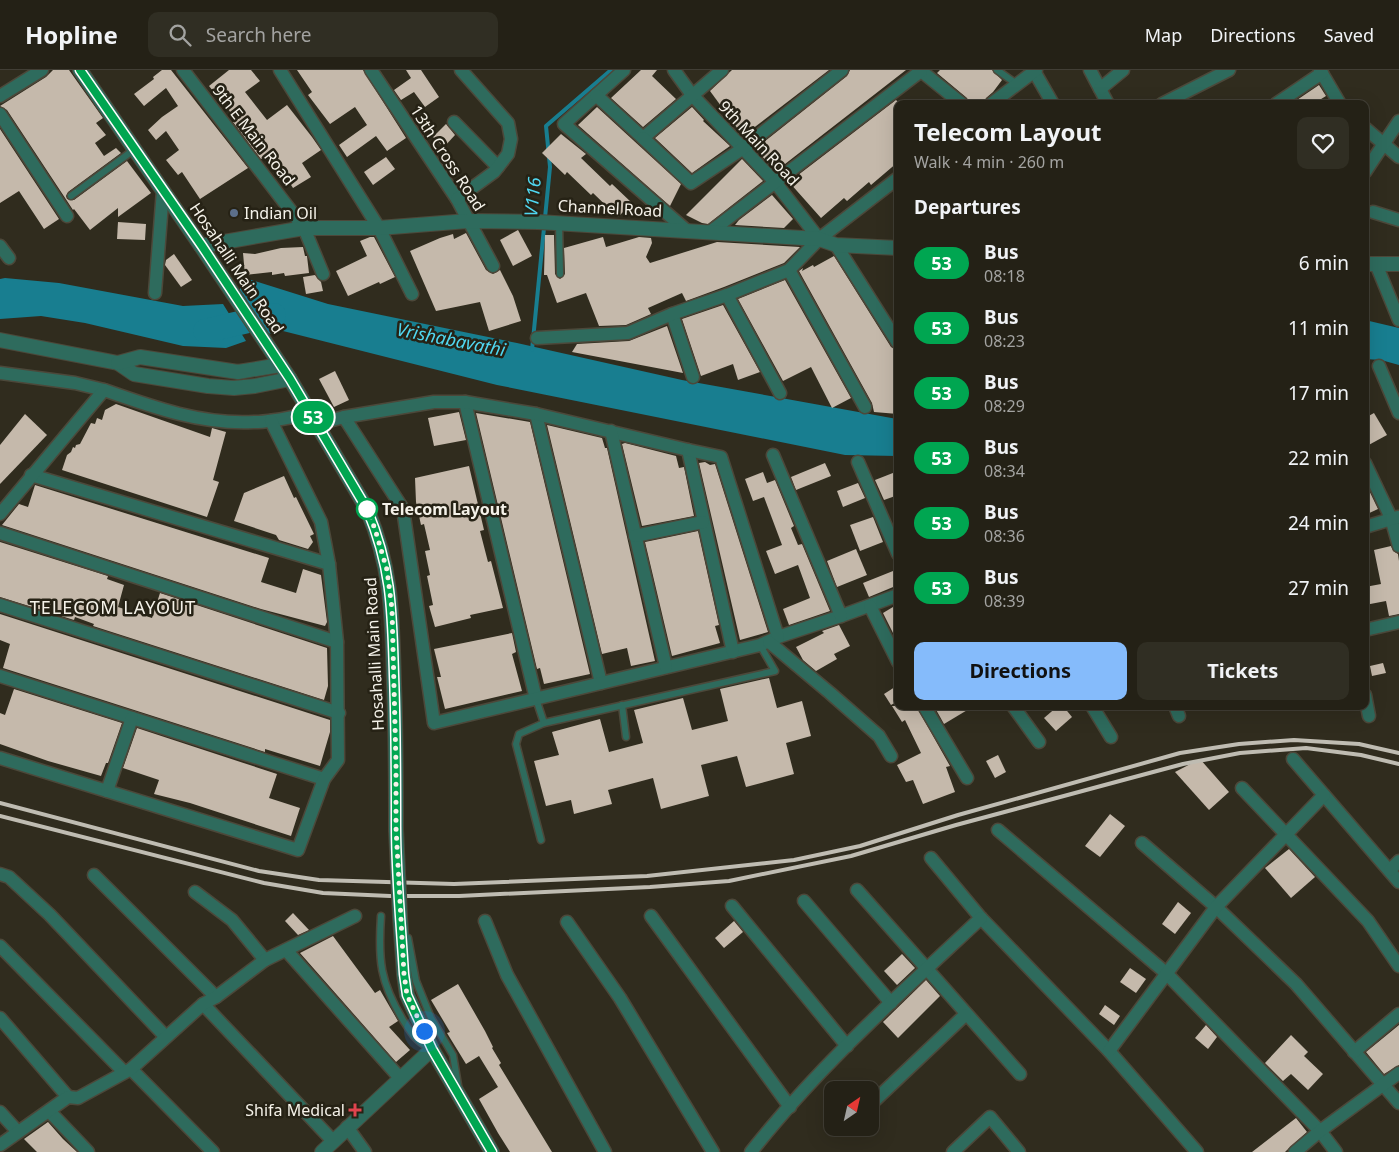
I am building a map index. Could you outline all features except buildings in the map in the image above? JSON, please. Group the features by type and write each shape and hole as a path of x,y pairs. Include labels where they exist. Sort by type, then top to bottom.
{"street":[{"path":"0,96 42,70"},
{"name":"Hosahalli Main Road","path":"80,70 202,246 290,379 367,509 375,529 387,570 392,609 396,828 403,921 404,974 407,995 432,1049 460,1094 492,1152"},
{"name":"9th E Main Road","path":"183,70 304,228 323,274"},
{"name":"13th Cross Road","path":"371,70 456,199 493,266"},
{"path":"456,199 494,172 508,154 511,139 508,123 461,70"},
{"path":"624,70 564,124 686,230"},
{"name":"9th Main Road","path":"674,70 692,95 775,182 819,239"},
{"path":"643,138 722,70"},
{"path":"596,95 691,183 742,149 842,70"},
{"path":"1090,70 1106,100"},
{"path":"1100,89 1123,70"},
{"path":"1170,100 1229,70"},
{"path":"283,71 379,228 412,294"},
{"path":"710,232 920,71 957,100"},
{"path":"997,100 1035,71 1051,100"},
{"path":"1282,100 1321,72 1338,100"},
{"path":"0,114 67,216"},
{"path":"1369,167 1399,121"},
{"path":"454,122 498,167"},
{"path":"1369,131 1399,157"},
{"path":"537,338 628,333 672,314 727,295 789,270 819,239 894,181"},
{"path":"155,293 163,190"},
{"path":"1373,212 1399,220"},
{"name":"Channel Road","path":"202,246 304,228 379,228 468,221 686,230 819,239 836,245 894,248"},
{"path":"836,245 894,337"},
{"path":"0,246 8,258"},
{"path":"1399,264 1371,264 1399,320"},
{"path":"789,270 865,407"},
{"path":"727,295 780,393"},
{"path":"672,314 693,377"},
{"path":"1,340 118,363 134,374 208,386 234,388 290,379"},
{"path":"118,363 140,357 238,372 278,363"},
{"path":"1379,366 1399,413"},
{"path":"0,386 5,374 75,383 104,390 160,410 200,418 251,423 344,417 434,402 465,402 536,414 611,430 721,457 769,641 879,736 891,756"},
{"path":"0,514 104,390"},
{"path":"465,402 536,699"},
{"path":"536,414 601,683"},
{"path":"344,417 403,509 434,723 733,652 894,597"},
{"path":"0,758 298,850 324,779 338,760 337,642 329,564 321,522 271,421"},
{"path":"611,430 666,667"},
{"path":"688,450 733,652"},
{"path":"773,455 841,616"},
{"path":"858,462 894,545"},
{"path":"1369,470 1395,518 1399,546"},
{"path":"32,475 329,564"},
{"path":"1369,526 1395,518"},
{"path":"635,536 703,522"},
{"path":"0,533 337,642"},
{"path":"0,605 339,713"},
{"path":"870,606 894,654"},
{"path":"1369,629 1399,622"},
{"path":"0,676 324,779"},
{"path":"926,710 967,778"},
{"path":"1016,710 1039,742"},
{"path":"1094,710 1111,737"},
{"path":"1368,710 1369,716"},
{"path":"107,791 132,718"},
{"path":"1293,759 1324,795 1394,866 1399,882"},
{"path":"1242,788 1368,921 1399,966"},
{"path":"1109,1051 1216,907 1324,795"},
{"path":"998,830 1166,973 1320,1131 1336,1152"},
{"path":"1142,843 1216,907 1296,984 1399,1103"},
{"path":"931,858 981,918 1109,1051 1197,1152"},
{"path":"0,874 9,877 50,915 165,1036"},
{"path":"94,875 216,997"},
{"path":"857,890 1020,1074"},
{"path":"195,892 232,920 265,960"},
{"path":"804,901 891,1003"},
{"path":"732,906 847,1046"},
{"path":"0,1145 68,1097 78,1098 128,1071 203,1004 216,997 265,960 354,916"},
{"path":"651,916 790,1107"},
{"path":"751,1152 847,1046 981,918"},
{"path":"484,921 507,975 605,1152"},
{"path":"567,922 620,998 713,1152"},
{"path":"0,946 213,1152"},
{"path":"286,950 400,1078"},
{"path":"203,1004 333,1141"},
{"path":"879,1096 965,1014"},
{"path":"1354,1052 1399,1014"},
{"path":"0,1018 68,1097"},
{"path":"322,1152 432,1049"},
{"path":"1295,1152 1320,1131 1399,1073"},
{"path":"49,1111 88,1152"},
{"path":"0,1112 18,1132"},
{"path":"953,1152 990,1117 1019,1152"},
{"path":"347,1127 365,1152"}],"lane":[{"path":"997,70 1018,85"},
{"path":"71,196 135,150"},
{"path":"549,223 560,274"},
{"path":"541,840 516,744 519,734 544,723 775,670 769,641"},
{"path":"536,699 544,723"},
{"path":"622,705 626,737"},
{"path":"381,916 380,958 386,988 392,1002 416,1041 432,1049"},
{"path":"403,921 416,981 431,1018 453,1055 460,1094"}],"water":[{"path":"242,277 328,304 517,343 682,380 894,418 894,456 845,455 497,385 283,331 267,334 239,294"},
{"path":"0,279 59,283 183,306 223,304 246,341 226,348 183,346 85,323 41,316 0,319"},
{"path":"1369,321 1399,328 1399,365 1381,360 1369,359"}],"waterway":[{"name":"V116","path":"532,350 550,167 546,126 611,70"},
{"name":"Vrishabavathi","path":"205,331 274,315"}],"railway":[{"path":"0,803 259,871 319,880 454,884 647,876 794,860 860,846 958,815 1180,753 1239,744 1294,740 1359,744 1399,753"},
{"path":"0,816 264,883 323,893 390,896 459,896 650,887 729,881 851,856 956,825 1183,764 1240,753 1306,748 1361,755 1399,764"}],"bus line":[{"name":"53","path":"80,70 202,246 290,379 367,509 375,529 387,570 392,609 396,828 404,974 407,995 432,1049 460,1094 492,1152"}],"place":[{"name":"Indian Oil","path":"234,213"},
{"name":"Telecom Layout","path":"367,509"},
{"name":"Shifa Medical","path":"355,1110"}],"district":[{"name":"TELECOM LAYOUT","path":"113,608"}],"route":[{"path":"367,509 382,550 390,589 396,764 396,828 404,974 407,995 424,1031"}]}
